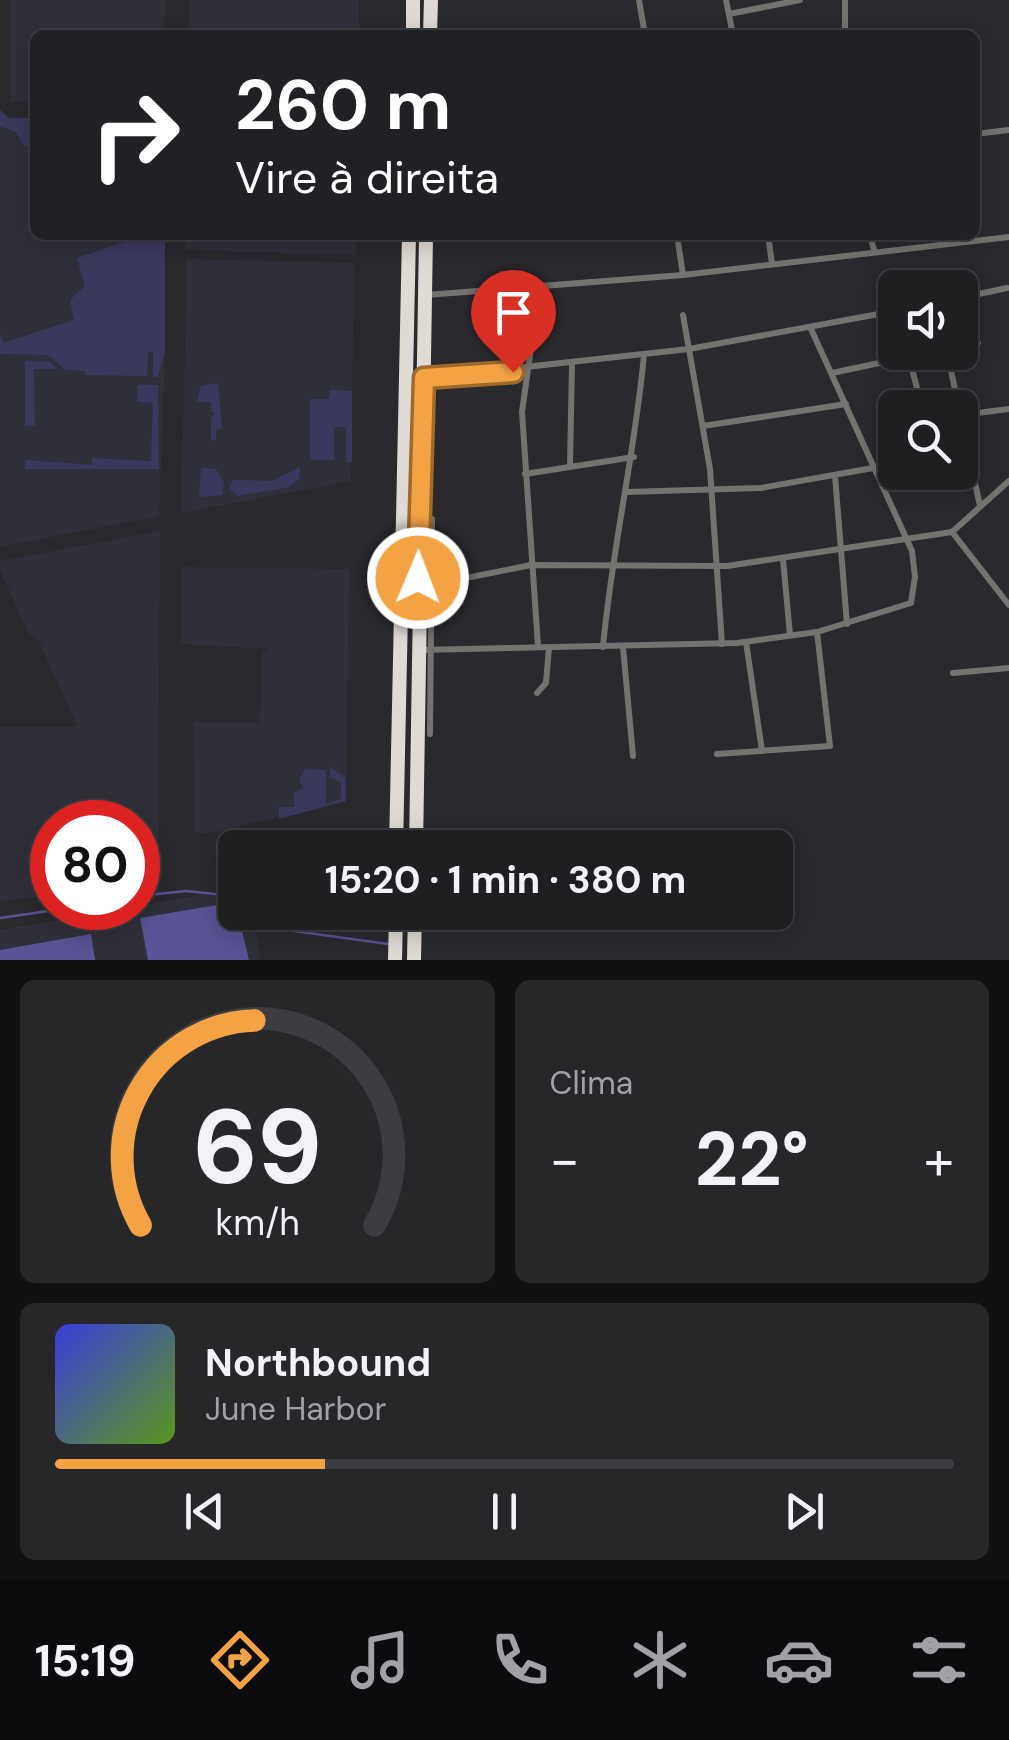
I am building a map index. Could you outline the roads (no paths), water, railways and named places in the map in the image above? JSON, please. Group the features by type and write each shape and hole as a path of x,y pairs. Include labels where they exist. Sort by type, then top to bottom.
{"highway":[{"path":"413,0 413,30"},
{"path":"430,0 430,30"},
{"path":"396,830 408,240"},
{"path":"416,830 424,650 425,578 419,556 426,240"},
{"path":"407,302 425,295"},
{"path":"405,352 424,354"},
{"path":"401,556 419,556"},
{"path":"396,806 416,804"},
{"path":"395,960 396,930"},
{"path":"414,960 415,930"}],"street":[{"path":"640,0 645,30"},
{"path":"726,0 732,30"},
{"path":"729,14 800,0"},
{"path":"845,0 845,30"},
{"path":"980,133 1009,130"},
{"path":"980,237 1009,237"},
{"path":"678,240 682,275"},
{"path":"769,240 772,264"},
{"path":"871,240 874,250"},
{"path":"425,295 682,275 946,240"},
{"path":"532,286 529,370 522,412 538,646"},
{"path":"978,294 1006,288"},
{"path":"682,315 712,490 722,644"},
{"path":"424,378 529,370 689,349 878,315"},
{"path":"430,734 424,650 746,642 817,632 911,603 914,560 907,539 811,329"},
{"path":"603,647 612,566 634,457 644,355"},
{"path":"570,465 572,364"},
{"path":"832,374 878,364"},
{"path":"702,426 846,404"},
{"path":"978,413 1009,408"},
{"path":"525,474 634,457"},
{"path":"626,492 761,488 873,468"},
{"path":"834,476 848,624"},
{"path":"432,519 425,578 531,565 719,566 839,552 952,532 1009,481"},
{"path":"975,490 980,506"},
{"path":"952,532 1009,605"},
{"path":"783,559 790,635"},
{"path":"716,754 820,749 832,743 817,632"},
{"path":"746,642 762,751"},
{"path":"538,693 546,684 549,647"},
{"path":"623,647 633,756"},
{"path":"953,673 1009,668"}],"waterway":[{"path":"160,894 218,894"},
{"path":"0,918 30,914"},
{"path":"293,930 388,944"}]}
